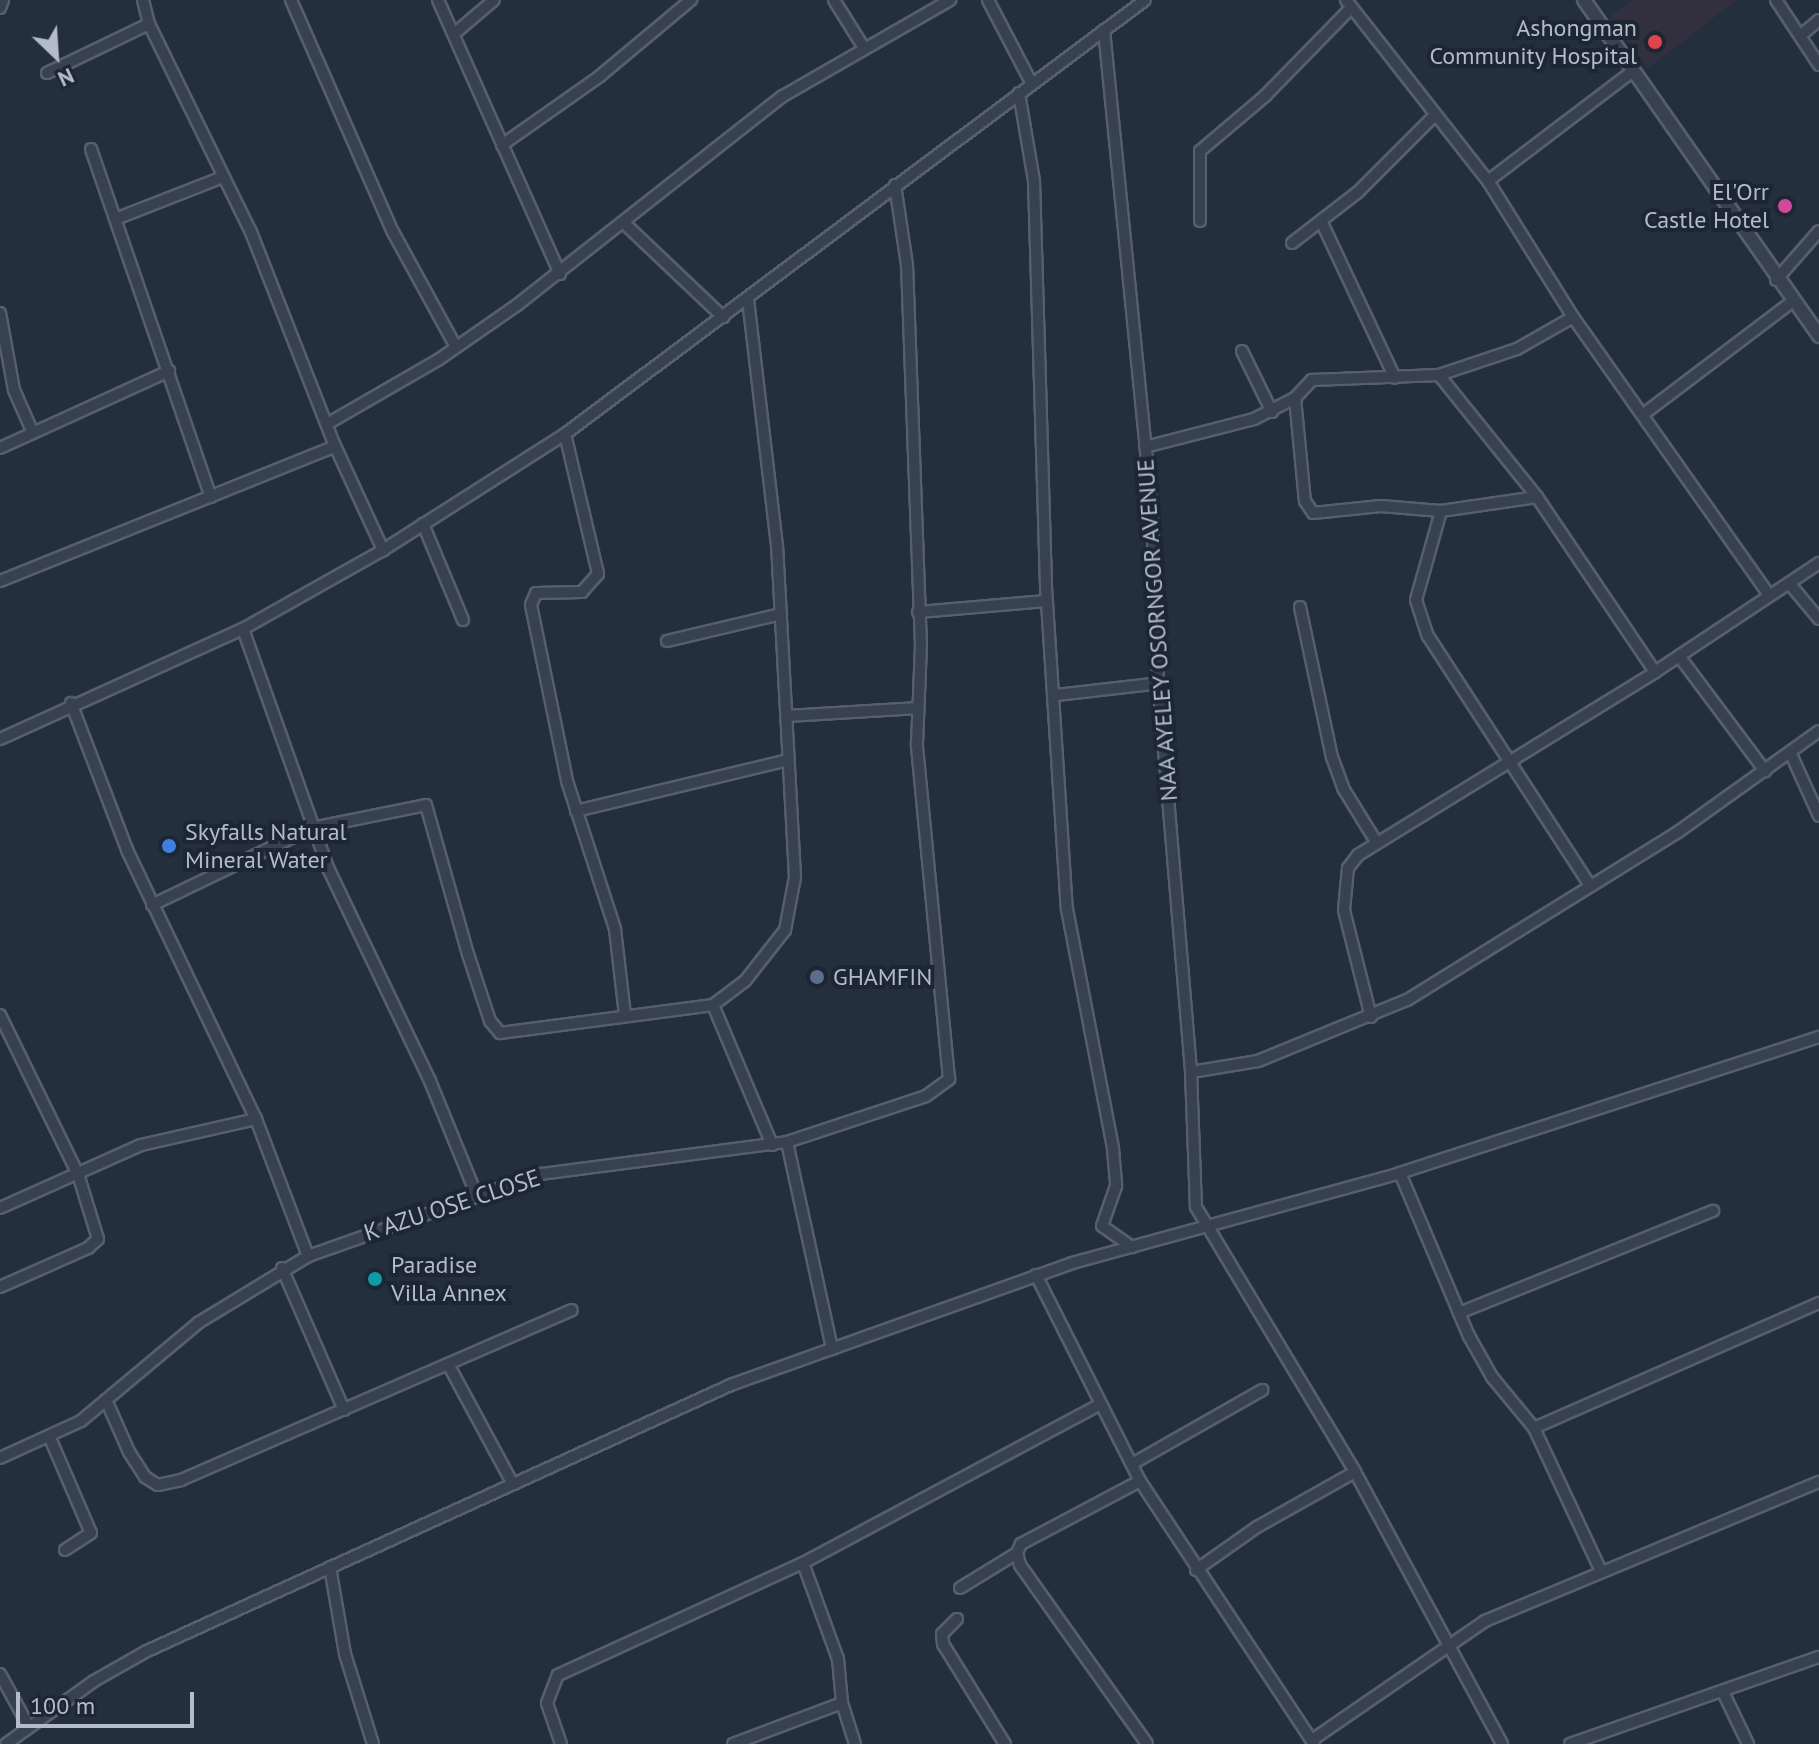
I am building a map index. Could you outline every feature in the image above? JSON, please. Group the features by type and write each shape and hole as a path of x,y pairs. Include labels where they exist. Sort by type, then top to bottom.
{"street":[{"path":"0,8 3,0"},
{"path":"143,0 149,24 297,341 335,446 383,550"},
{"path":"291,0 393,232 456,347"},
{"path":"438,0 560,274"},
{"path":"454,34 494,0"},
{"path":"502,145 600,76 691,0"},
{"path":"834,0 864,48"},
{"path":"327,424 456,347 560,274 783,96 950,0"},
{"path":"988,0 1032,84"},
{"path":"0,739 71,703 243,629 383,550 565,434 1145,0"},
{"path":"1584,0 1776,280 1819,336"},
{"path":"1776,0 1819,65"},
{"path":"1200,221 1200,151 1265,96 1349,4 1488,181 1573,317 1645,413 1769,595"},
{"path":"1800,36 1819,20"},
{"path":"47,73 149,24"},
{"name":"NAA AYELEY OSORNGOR AVENUE","path":"1104,30 1145,447 1191,1072 1196,1207 1205,1229 1355,1472 1502,1744"},
{"path":"1488,181 1633,71"},
{"path":"1019,93 1034,181 1047,601 1057,695 1071,941 1116,1177 1102,1226 1132,1247"},
{"path":"1292,243 1322,223 1434,116"},
{"path":"91,149 118,218 211,497"},
{"path":"118,218 223,177"},
{"path":"788,716 918,708 907,265 895,185"},
{"path":"624,223 723,317"},
{"path":"1322,223 1395,378"},
{"path":"1776,280 1819,231"},
{"path":"152,905 312,828 429,807 468,954 490,1021 500,1033 713,1005 767,958 785,930 795,877 788,716 766,421 748,299"},
{"path":"1645,413 1793,301"},
{"path":"0,313 14,390 33,433"},
{"path":"1145,447 1272,412 1320,378 1439,375 1517,349 1573,317"},
{"path":"1242,351 1272,412"},
{"path":"0,448 169,371"},
{"path":"1439,375 1537,497 1655,672"},
{"path":"1295,398 1310,512 1381,506 1441,511 1537,497"},
{"path":"565,434 598,574 582,592 536,593 531,605 538,657 576,811 615,929 625,1015"},
{"path":"0,581 335,446"},
{"path":"1441,511 1419,582 1421,617 1476,716 1590,885"},
{"path":"423,524 463,620"},
{"path":"1371,1017 1347,939 1344,885 1348,868 1375,840 1655,672 1819,563"},
{"path":"1789,583 1819,619"},
{"path":"918,612 1047,601"},
{"path":"1300,607 1336,767 1375,840"},
{"path":"667,641 781,614"},
{"path":"243,629 312,828 358,936 430,1081 476,1194"},
{"path":"1679,656 1765,771"},
{"path":"1057,695 1160,683"},
{"path":"71,703 152,905 256,1119 308,1256"},
{"name":"K AZU OSE CLOSE","path":"0,1458 50,1438 106,1400 166,1347 282,1268 308,1256 476,1194 583,1166 787,1142 926,1096 951,1073 941,1024 942,980 918,708"},
{"path":"1191,1072 1258,1061 1371,1017 1461,969 1765,771 1819,731"},
{"path":"1790,752 1819,816"},
{"path":"576,811 788,760"},
{"path":"713,1005 772,1145"},
{"path":"0,1015 78,1174 98,1239 88,1248 0,1287"},
{"path":"6,1744 147,1651 689,1401 1036,1275 1400,1173 1819,1037"},
{"path":"0,1045 11,1039"},
{"path":"0,1208 141,1145 256,1119"},
{"path":"787,1142 832,1349"},
{"path":"1400,1173 1459,1313 1492,1377 1534,1428 1600,1569"},
{"path":"1459,1313 1713,1211"},
{"path":"282,1268 344,1410"},
{"path":"1036,1275 1140,1481 1196,1570 1313,1742 1385,1694 1446,1645 1600,1569 1819,1482"},
{"path":"1534,1428 1819,1303"},
{"path":"106,1400 129,1452 145,1477 158,1485 344,1410 572,1310"},
{"path":"448,1364 513,1484"},
{"path":"1132,1464 1262,1390"},
{"path":"561,1744 547,1703 558,1675 803,1563 1099,1405"},
{"path":"50,1438 91,1533 65,1550"},
{"path":"1196,1570 1257,1527 1355,1472"},
{"path":"960,1588 1017,1553 1021,1544 1140,1481"},
{"path":"1017,1553 1020,1565 1147,1744"},
{"path":"803,1563 838,1659 842,1703 855,1744"},
{"path":"330,1567 345,1654 373,1744"},
{"path":"957,1619 942,1634 943,1644 1005,1744"},
{"path":"1570,1744 1819,1657"},
{"path":"0,1674 29,1727"},
{"path":"1723,1692 1748,1744"},
{"path":"733,1744 842,1703"}],"shaded area":[{"name":"Ashongman Community Hospital","path":"1633,0 1737,0 1648,68 1609,16"}],"place":[{"name":"Ashongman Community Hospital","path":"1655,42"},
{"name":"El'Orr Castle Hotel","path":"1785,206"},
{"name":"Skyfalls Natural Mineral Water","path":"169,846"},
{"name":"GHAMFIN","path":"817,977"},
{"name":"Paradise Villa Annex","path":"375,1279"}]}
